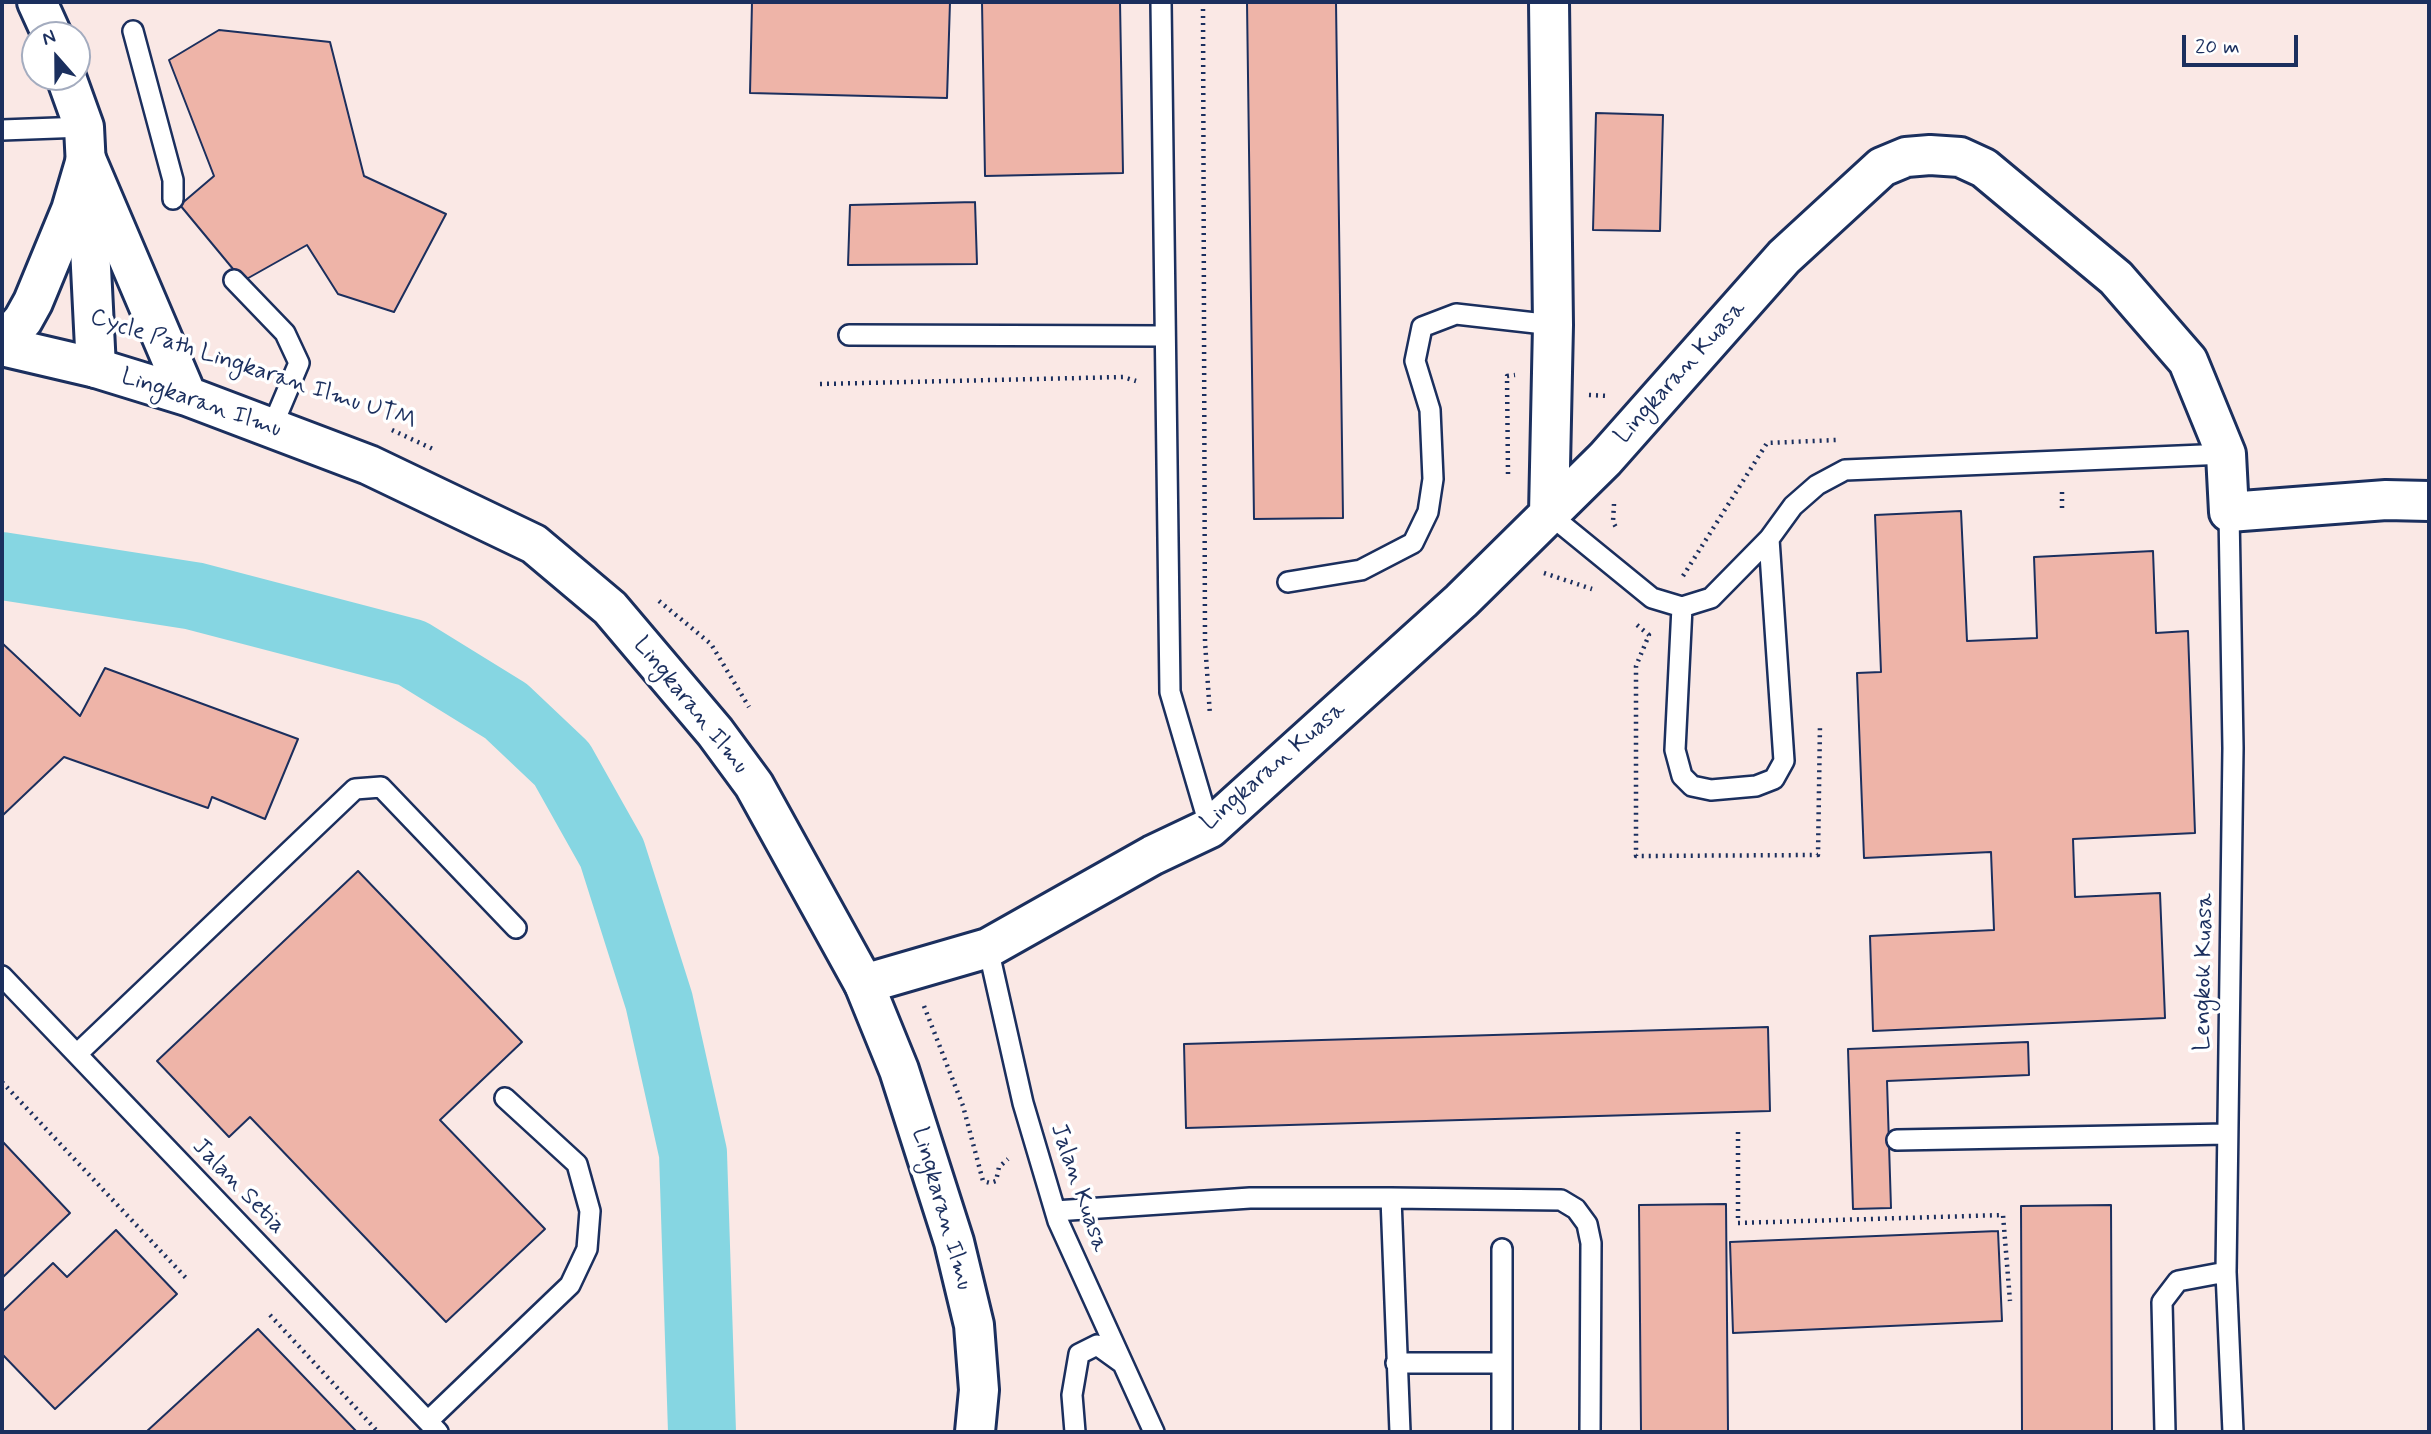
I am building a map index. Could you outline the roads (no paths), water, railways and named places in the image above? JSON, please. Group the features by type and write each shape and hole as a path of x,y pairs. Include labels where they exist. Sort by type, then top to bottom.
{"street":[{"path":"37,2 46,21"},
{"path":"1549,2 1553,325 1549,514"},
{"path":"70,91 85,143 187,396"},
{"path":"2,345 23,320 33,302 71,211 85,143"},
{"path":"85,143 96,368"},
{"name":"Lingkaran Kuasa","path":"864,984 988,948 1153,855 1210,828 1461,601 1605,459 1784,257 1882,167 1906,157 1960,157 1984,168 2116,278 2188,361 2226,454 2229,512"},
{"name":"Lingkaran Ilmu","path":"2,345 96,368 187,396 369,465 534,544 610,608 715,732 754,785 864,984 899,1070 957,1254 974,1325 979,1390 975,1432"},
{"path":"2229,512 2386,500 2429,501"}],"lane":[{"path":"1161,2 1170,692 1210,828"},
{"path":"132,31 173,180 173,199"},
{"path":"2,130 85,143"},
{"path":"234,280 285,333 297,356 297,372 272,427"},
{"path":"1287,582 1361,570 1413,543 1428,512 1433,479 1430,410 1415,361 1422,327 1456,314 1553,325"},
{"path":"849,335 1165,336"},
{"path":"1549,514 1652,598 1682,607 1711,598 1769,539 1793,506 1809,492 1845,470 2226,454"},
{"name":"Lengkok Kuasa","path":"2229,512 2233,748 2227,1272 2233,1432"},
{"path":"1682,607 1675,750 1682,776 1692,786 1711,790 1756,786 1774,779 1784,761 1769,539"},
{"path":"76,1054 355,789 381,787 516,928"},
{"name":"Jalan Kuasa","path":"988,948 1023,1103 1055,1211 1154,1432"},
{"name":"Jalan Setia","path":"2,976 433,1427"},
{"path":"433,1427 570,1285 587,1249 590,1211 577,1164 505,1098"},
{"path":"1897,1140 2227,1134"},
{"path":"1055,1211 1250,1198 1561,1200 1576,1209 1587,1224 1591,1242 1590,1432"},
{"path":"1391,1198 1400,1432"},
{"path":"1502,1432 1503,1249"},
{"path":"2165,1432 2162,1302 2178,1281 2227,1272"},
{"path":"1075,1432 1072,1395 1079,1354 1097,1345 1123,1364"},
{"path":"1396,1363 1502,1363"}],"waterway":[{"path":"2,566 194,596 412,653 506,711 562,764 612,853 659,1001 693,1153 702,1432"}]}
